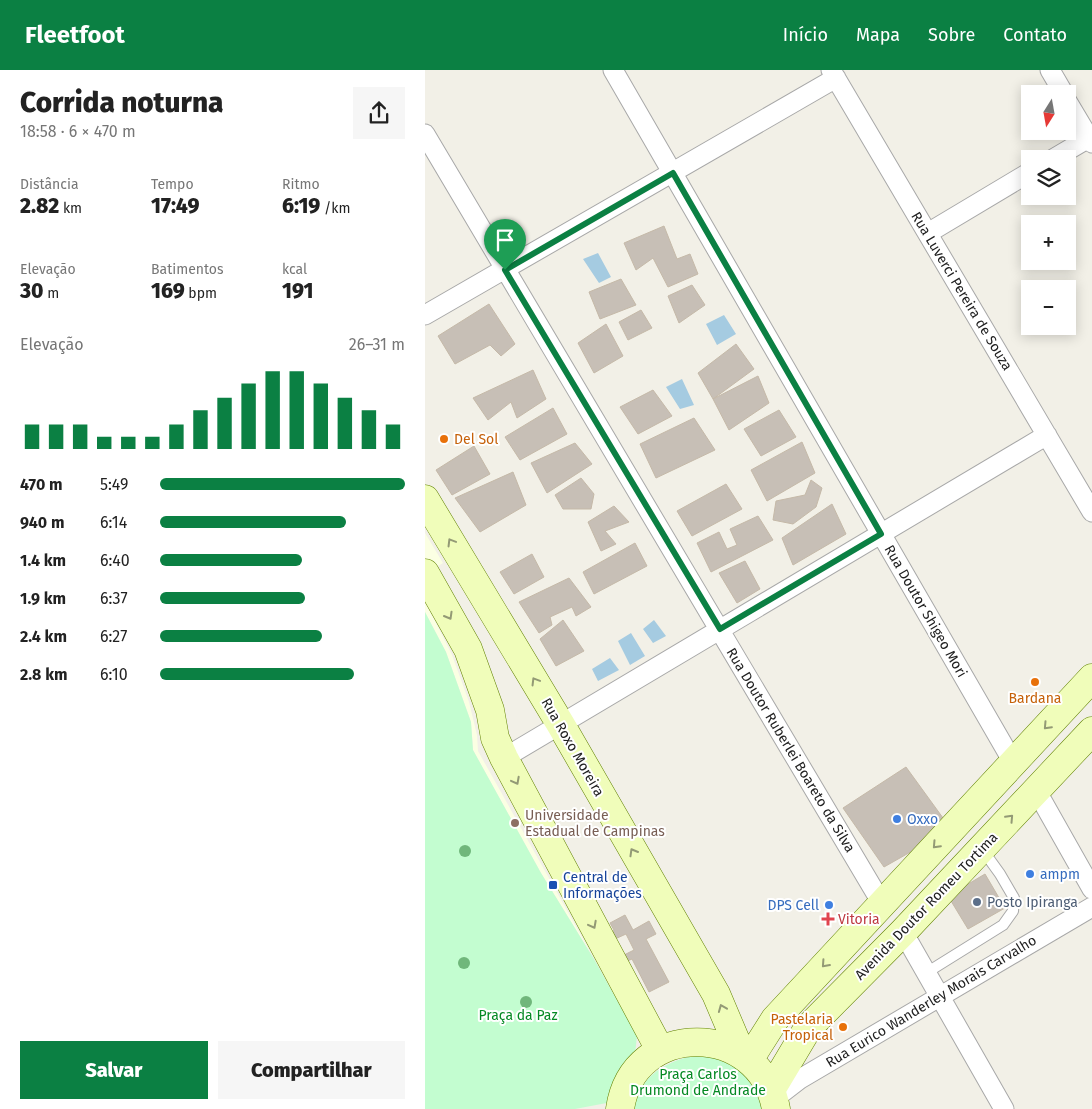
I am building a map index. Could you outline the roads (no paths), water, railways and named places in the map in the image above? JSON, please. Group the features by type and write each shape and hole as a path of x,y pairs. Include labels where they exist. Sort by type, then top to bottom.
{"main road":[{"name":"Rua Roxo Moreira","path":"425,499 561,724 645,874 716,994 745,1056"},
{"path":"425,573 468,649 489,710 495,738 504,758 661,1050"},
{"path":"745,1056 775,1019 881,902 1092,678"},
{"name":"Avenida Doutor Romeu Tortima","path":"773,1100 808,1028 903,932 1092,731"},
{"path":"620,1109 627,1084 636,1071 661,1050 683,1042 712,1043 745,1056 762,1074 773,1100"}],"street":[{"name":"Rua Doutor Shigeo Mori","path":"613,70 1013,762"},
{"path":"1050,70 1058,85"},
{"path":"425,314 673,173 834,74"},
{"name":"Rua Luverci Pereira de Souza","path":"834,74 1092,512"},
{"path":"1070,150 1091,139 1076,115"},
{"name":"Rua Doutor Ruberlei Boareto da Silva","path":"425,134 881,902"},
{"path":"928,233 1021,177"},
{"path":"504,758 1047,435"},
{"path":"1036,790 1092,889"},
{"name":"Rua Eurico Wanderley Morais Carvalho","path":"773,1100 799,1079 939,995 1092,907"},
{"path":"903,932 1004,1109"}],"lane":[{"path":"926,973 1003,925 1013,911 1014,898 1000,874 981,848"}],"water":[{"path":"598,253 611,277 599,283 583,259"},
{"path":"724,315 736,334 717,345 706,324"},
{"path":"682,379 694,405 680,409 666,387"},
{"path":"654,620 666,636 653,643 643,629"},
{"path":"631,633 645,656 630,665 618,641"},
{"path":"610,658 619,670 598,681 592,669"}],"place":[{"name":"Del Sol","path":"444,439"},
{"name":"Bardana","path":"1035,682"},
{"name":"Oxxo","path":"897,819"},
{"name":"Universidade Estadual de Campinas","path":"515,823"},
{"name":"ampm","path":"1030,874"},
{"name":"Central de Informações","path":"553,885"},
{"name":"Posto Ipiranga","path":"977,902"},
{"name":"DPS Cell","path":"829,905"},
{"name":"Vitoria","path":"828,919"},
{"name":"Pastelaria Tropical","path":"843,1027"}],"park label":[{"name":"Praça da Paz","path":"518,1015"},
{"name":"Praça Carlos Drumond de Andrade","path":"698,1082"}]}
